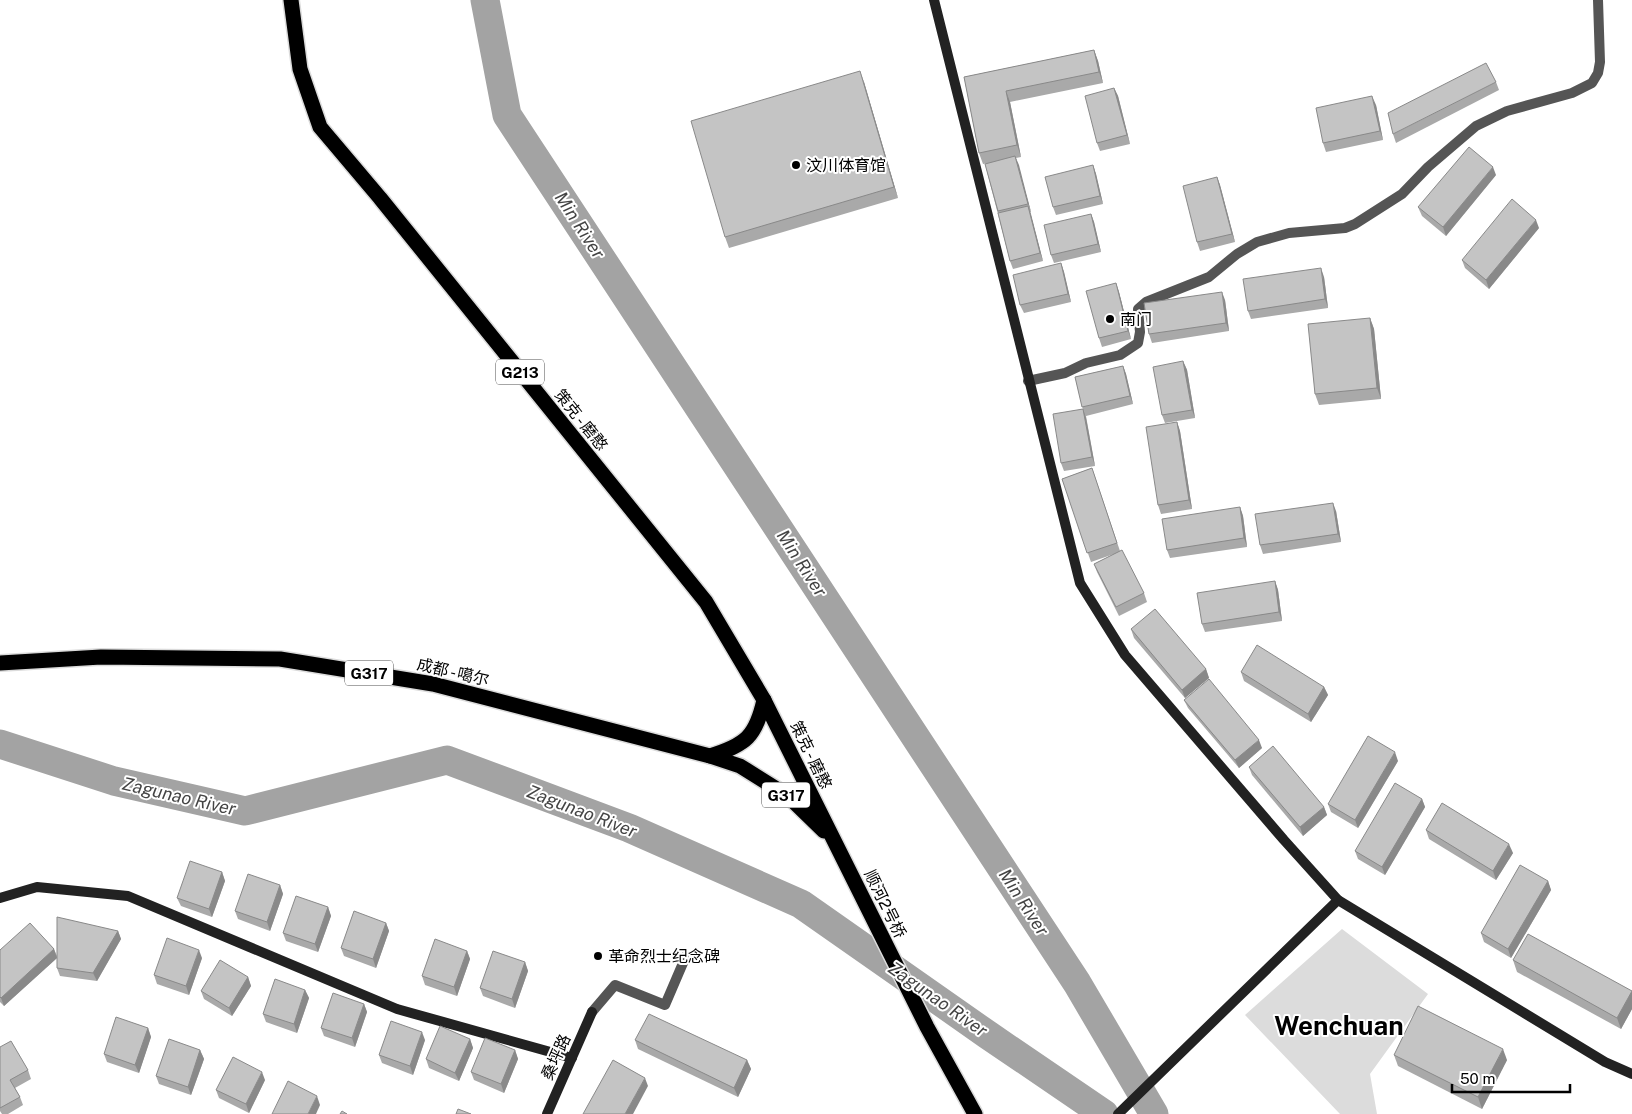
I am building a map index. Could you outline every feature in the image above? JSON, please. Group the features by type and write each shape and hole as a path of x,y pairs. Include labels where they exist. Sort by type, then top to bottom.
{"highway":[{"name":"策克 - 磨憨","path":"291,0 300,69 320,127 380,198 706,602 764,700 834,841"},
{"name":"成都 - 噶尔","path":"0,663 101,657 280,659 433,684 710,756 740,766 788,796 834,841"},
{"path":"710,756 740,744 753,733 760,720 764,700"},
{"name":"顺河2号桥","path":"834,841 926,1027 975,1114"}],"street":[{"path":"934,0 1080,583 1125,655 1338,900 1605,1062 1632,1074"},
{"path":"1028,381 1065,372 1086,363 1120,355 1138,343 1140,332 1138,308 1146,302 1209,277 1237,254 1257,242 1289,233 1345,228 1355,224 1402,194 1428,167 1476,126 1507,111 1572,93 1592,82 1598,73 1600,62 1598,0"},
{"path":"0,898 37,886 128,896 397,1009 572,1058"},
{"path":"1118,1114 1338,900"},
{"name":"桑坪路","path":"547,1114 592,1012 615,985 665,1005 686,956"}],"shaded area":[{"path":"1342,929 1428,994 1370,1074 1377,1114 1340,1114 1245,1015"}],"building":[{"path":"1094,50 1099,72 1006,91 1017,145 979,153 964,77"},
{"path":"1486,63 1496,82 1393,134 1388,113"},
{"name":"汶川体育馆","path":"860,71 894,187 725,237 691,121"},
{"path":"1114,88 1127,135 1097,143 1085,96"},
{"path":"1372,96 1380,131 1323,143 1316,108"},
{"path":"1469,147 1493,167 1443,227 1418,207"},
{"path":"1015,156 1028,204 998,211 985,164"},
{"path":"1093,165 1100,196 1053,207 1045,177"},
{"path":"1217,177 1232,234 1197,242 1183,186"},
{"path":"1512,199 1536,220 1486,280 1462,260"},
{"path":"1028,206 1040,253 1010,261 998,213"},
{"path":"1091,214 1098,244 1051,255 1044,225"},
{"path":"1061,263 1068,294 1020,305 1013,275"},
{"path":"1321,268 1325,299 1248,311 1243,279"},
{"name":"南门","path":"1116,283 1128,331 1099,338 1086,291"},
{"path":"1222,292 1226,323 1149,334 1144,303"},
{"path":"1370,318 1377,388 1315,394 1308,324"},
{"path":"1183,361 1192,410 1162,415 1153,367"},
{"path":"1123,366 1130,396 1082,407 1075,377"},
{"path":"1083,409 1092,457 1061,463 1053,414"},
{"path":"1177,422 1189,500 1158,505 1146,427"},
{"path":"1092,468 1117,543 1087,553 1062,479"},
{"path":"1333,503 1338,534 1260,545 1255,514"},
{"path":"1240,507 1244,538 1167,550 1162,519"},
{"path":"1122,550 1144,593 1116,607 1094,564"},
{"path":"1275,581 1279,612 1202,624 1197,593"},
{"path":"1155,609 1206,669 1182,690 1131,629"},
{"path":"1257,645 1324,687 1308,714 1241,672"},
{"path":"1209,679 1259,740 1235,760 1184,700"},
{"path":"1368,736 1395,752 1355,820 1328,804"},
{"path":"1273,746 1324,807 1300,827 1249,767"},
{"path":"1395,783 1422,799 1382,867 1355,851"},
{"path":"1442,803 1509,844 1493,871 1426,830"},
{"path":"190,861 222,872 209,909 177,898"},
{"path":"1520,865 1548,881 1508,949 1481,933"},
{"path":"248,874 280,885 267,922 235,911"},
{"path":"296,896 328,907 315,944 283,933"},
{"path":"354,911 386,923 373,959 341,948"},
{"path":"57,917 118,931 93,973 57,968"},
{"path":"30,923 54,949 1,998 0,950"},
{"path":"1528,934 1632,991 1617,1018 1513,960"},
{"path":"167,938 199,950 186,986 154,975"},
{"path":"435,939 467,951 454,987 422,976"},
{"path":"493,951 525,962 512,999 480,988"},
{"path":"220,960 248,977 229,1008 201,991"},
{"path":"275,979 305,990 294,1024 263,1014"},
{"path":"333,993 364,1004 352,1038 321,1028"},
{"path":"1418,1006 1503,1049 1478,1097 1394,1055"},
{"path":"649,1014 747,1060 734,1088 635,1040"},
{"path":"116,1017 148,1028 135,1065 104,1054"},
{"path":"391,1021 422,1032 410,1066 379,1055"},
{"path":"440,1026 470,1039 455,1073 426,1059"},
{"path":"485,1038 515,1050 501,1084 471,1072"},
{"path":"169,1039 200,1050 188,1087 156,1076"},
{"path":"11,1041 28,1070 10,1080 20,1097 0,1108 0,1047"},
{"path":"233,1057 262,1072 246,1104 216,1090"},
{"path":"613,1060 645,1078 625,1114 583,1114"},
{"path":"288,1081 317,1096 308,1114 272,1114"},
{"path":"458,1109 471,1114 456,1114"}],"waterway":[{"name":"Min River","path":"485,0 507,115 1077,983 1154,1114"},
{"name":"Zagunao River","path":"0,744 114,781 245,811 447,760 629,828 801,904 1104,1114"}],"place":[{"name":"汶川体育馆","path":"796,165"},
{"name":"南门","path":"1110,319"},
{"name":"革命烈士纪念碑","path":"598,956"}],"district":[{"name":"Wenchuan","path":"1339,1025"}]}
